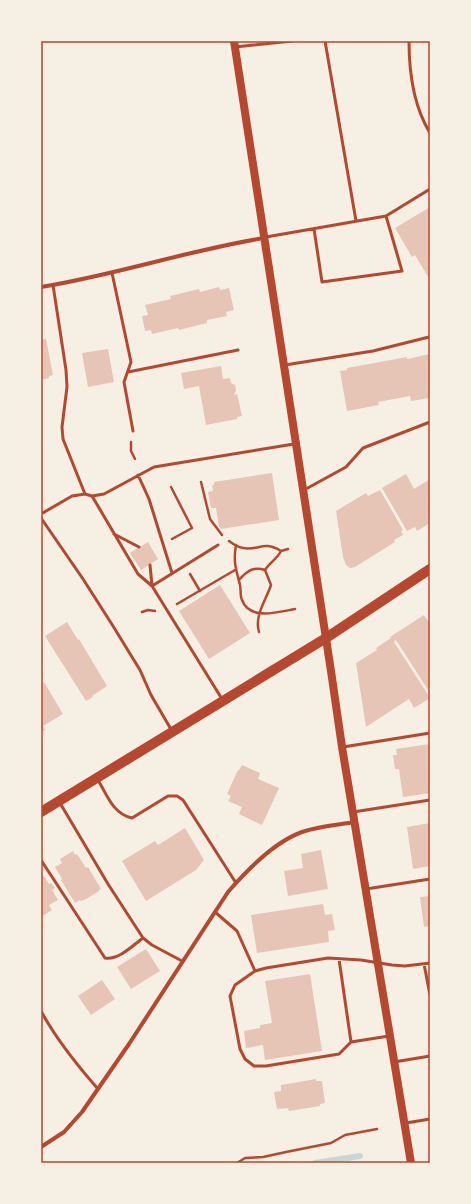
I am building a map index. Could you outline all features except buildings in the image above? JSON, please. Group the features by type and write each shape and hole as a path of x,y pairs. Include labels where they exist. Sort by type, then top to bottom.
{"main road":[{"path":"234,44 304,490 342,747 411,1163"},
{"path":"41,812 326,638 430,569"}],"street":[{"path":"41,287 112,273 232,243 264,238"},
{"path":"41,1147 58,1136 75,1121 98,1089 228,892 247,871 277,846 302,832 355,822"}],"lane":[{"path":"234,44 292,41"},
{"path":"325,41 356,221"},
{"path":"409,41 409,61 416,99 423,121 430,133"},
{"path":"264,238 386,216 430,189"},
{"path":"314,229 322,282 402,271 386,216"},
{"path":"112,273 130,362 124,382 133,431"},
{"path":"53,285 66,370 67,387 62,427 63,439 85,494"},
{"path":"284,365 373,351 430,338"},
{"path":"128,372 238,350"},
{"path":"304,490 346,467 363,448 430,422"},
{"path":"41,514 72,496 85,494 92,496 104,494 154,466 296,444"},
{"path":"138,475 149,499 172,573"},
{"path":"92,496 138,574 152,586 223,700"},
{"path":"41,518 83,579 140,670 151,695 173,732"},
{"path":"114,534 139,547"},
{"path":"152,586 218,545"},
{"path":"150,565 152,586"},
{"path":"342,747 430,733"},
{"path":"96,778 116,811 124,816 132,818 168,796 177,796 183,800 236,883"},
{"path":"353,812 430,800"},
{"path":"59,801 108,884 143,938 152,945 182,962"},
{"path":"41,860 105,958 117,956 143,938"},
{"path":"366,889 430,879"},
{"path":"215,912 237,931 255,970"},
{"path":"390,1036 351,1042 339,1054 266,1066 254,1066 245,1059 240,1050 230,996 235,984 255,970 266,968 328,958 360,960 392,965 430,963"},
{"path":"339,959 351,1042"},
{"path":"424,964 430,995"},
{"path":"41,1011 80,1069 98,1089"},
{"path":"394,1062 430,1056"},
{"path":"404,1123 430,1118"}],"path":[{"path":"133,431 131,444 135,458"},
{"path":"201,482 211,522 224,536"},
{"path":"171,487 192,528 172,539 174,545"},
{"path":"228,540 243,548 268,545 281,551 288,550"},
{"path":"236,545 234,557 235,570 242,591 241,599 246,607 252,612 260,614 295,609"},
{"path":"265,570 268,565 278,557 281,551"},
{"path":"239,580 245,573 253,568 259,568 265,570 271,585 260,614 258,627 259,632"},
{"path":"176,604 235,570"},
{"path":"190,574 200,591"},
{"path":"142,612 148,610 156,611"},
{"path":"237,1163 245,1158 263,1157 331,1143 345,1135 377,1130"}],"waterway":[{"path":"315,1163 360,1156"}]}
